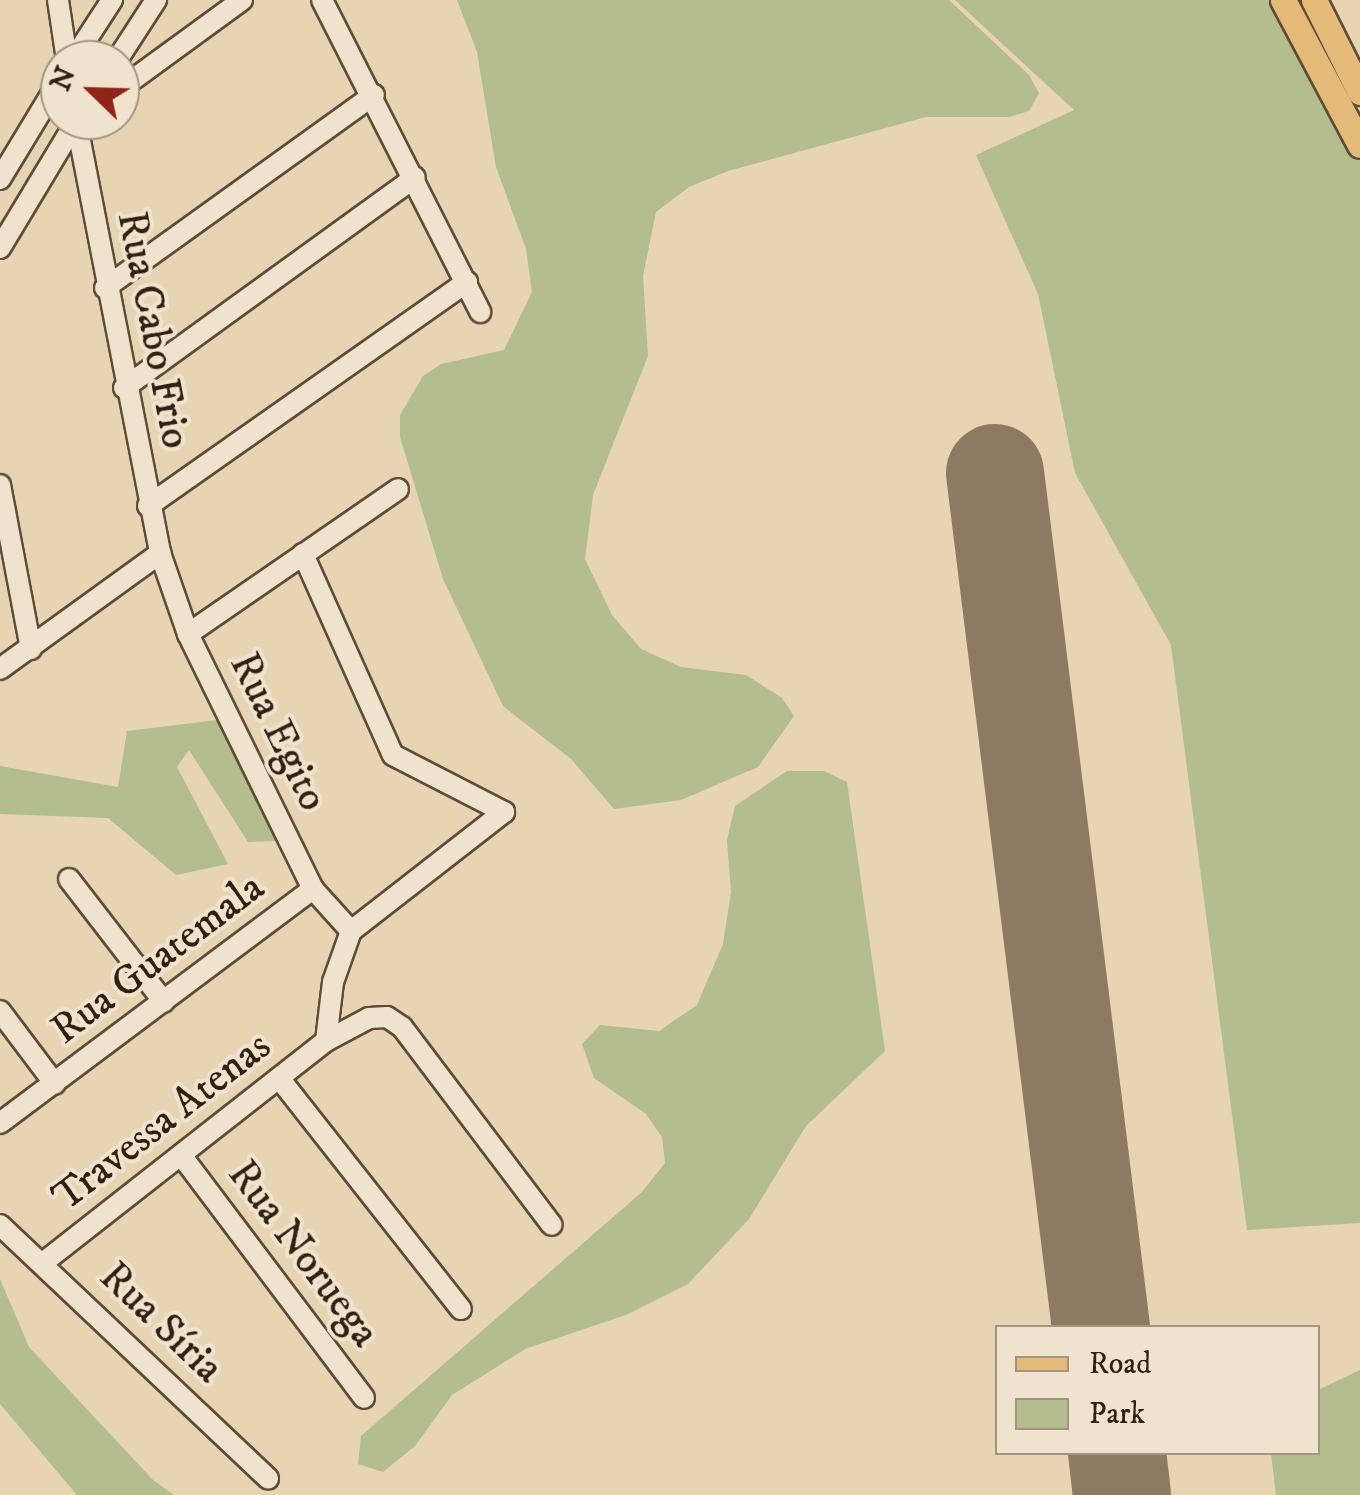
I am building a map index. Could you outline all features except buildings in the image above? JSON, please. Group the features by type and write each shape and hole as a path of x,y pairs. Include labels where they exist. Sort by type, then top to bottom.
{"main road":[{"path":"1283,0 1360,145"},
{"path":"1314,0 1360,92"}],"street":[{"path":"58,0 66,40"},
{"path":"84,40 112,0"},
{"path":"130,40 156,0"},
{"path":"140,74 242,0"},
{"path":"322,0 374,95 480,312"},
{"path":"104,288 374,95"},
{"path":"0,179 40,113"},
{"path":"3,238 64,140"},
{"name":"Rua Cabo Frio","path":"80,140 104,288 160,553"},
{"path":"124,388 414,177"},
{"path":"148,506 467,282"},
{"path":"0,485 31,649"},
{"path":"188,634 398,488"},
{"path":"0,670 160,553"},
{"name":"Rua Egito","path":"160,553 188,634 313,889 352,931"},
{"path":"302,554 393,754 504,812 352,931"},
{"path":"69,879 164,1002"},
{"name":"Rua Guatemala","path":"0,1123 313,889"},
{"name":"Travessa Atenas","path":"326,1041 334,982 352,931"},
{"path":"0,1011 55,1084"},
{"name":"Travessa Atenas","path":"44,1262 326,1041 369,1018 386,1017 402,1026 552,1225"},
{"path":"279,1078 461,1308"},
{"name":"Rua Noruega","path":"181,1155 364,1398"},
{"name":"Rua Síria","path":"0,1225 44,1262 268,1478"}],"green space":[{"path":"457,0 949,0 1029,75 1039,93 1029,111 1009,117 926,117 728,171 689,187 656,212 643,276 648,356 593,495 585,559 612,615 641,649 681,667 746,675 782,698 794,716 758,767 681,800 614,809 571,759 503,706 443,579 400,437 400,415 423,376 441,364 504,350 532,292 526,249 496,167 477,52"},
{"path":"955,0 1279,0 1360,156 1360,1223 1247,1230 1171,645 1075,473 1038,294 976,155 1074,110"},
{"path":"226,719 283,841 248,842 189,750 177,767 228,864 176,875 108,818 0,814 0,766 118,787 127,731"},
{"path":"787,771 824,771 847,782 885,1051 806,1126 749,1219 688,1284 626,1315 525,1349 452,1395 415,1446 383,1472 358,1464 361,1436 642,1192 665,1163 662,1137 646,1114 594,1078 582,1044 600,1025 659,1031 697,1005 723,944 731,892 727,840 735,806"},
{"path":"0,1279 29,1347 153,1480 174,1495 77,1495 0,1404"},
{"path":"1360,1370 1360,1495 1276,1495 1271,1455 1320,1455 1320,1389"}],"runway":[{"path":"995,473 1101,1325"},
{"path":"1117,1455 1122,1495"}]}
